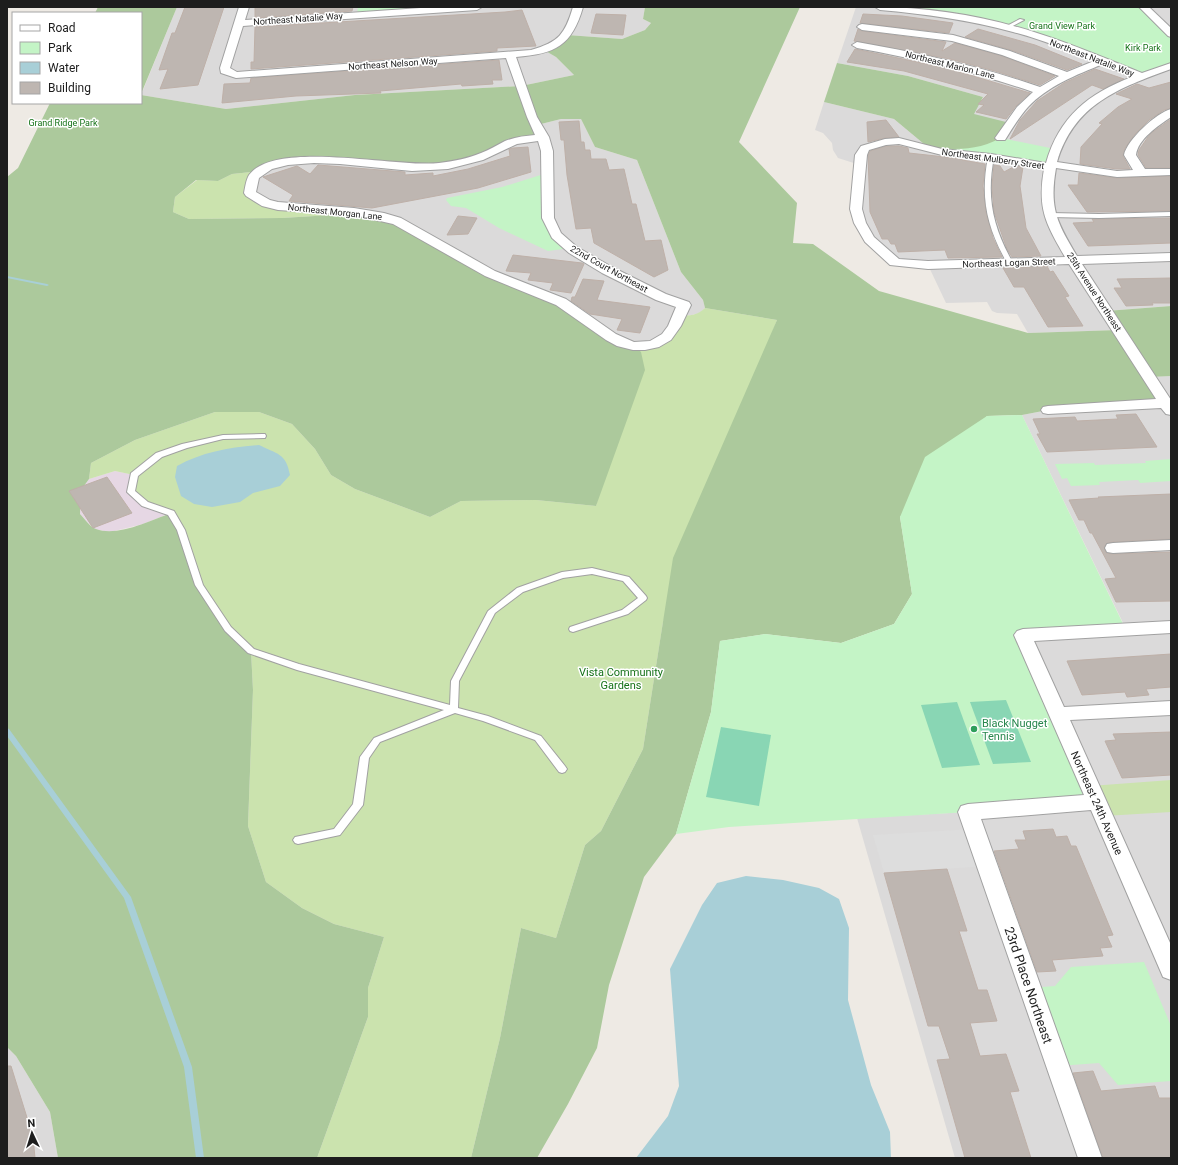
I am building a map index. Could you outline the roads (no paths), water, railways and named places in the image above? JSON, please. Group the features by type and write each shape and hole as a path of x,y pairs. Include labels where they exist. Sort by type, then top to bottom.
{"street":[{"path":"239,23 244,7"},
{"name":"Northeast Natalie Way","path":"239,23 477,7"},
{"name":"Northeast Nelson Way","path":"239,23 225,72 228,74 246,75 510,56 532,53 557,44 570,32 578,7"},
{"name":"Northeast Natalie Way","path":"880,7 929,12 972,20 1041,37 1140,76"},
{"path":"1144,7 1171,34"},
{"path":"930,59 972,20"},
{"path":"862,27 953,38 1006,53 1067,75"},
{"name":"Northeast Marion Lane","path":"857,45 930,59 990,74 1041,91"},
{"name":"22nd Court Northeast","path":"510,56 533,118 543,137 547,151 548,218 556,235 572,250 607,270 661,297 684,305"},
{"path":"1001,138 1018,113 1041,91 1067,75 1102,61"},
{"name":"25th Avenue Northeast","path":"1168,407 1072,260 1057,234 1050,215 1046,193 1051,165 1059,139 1066,128 1085,106 1119,85 1140,76 1171,66"},
{"path":"1142,174 1131,157 1130,150 1145,132 1171,112"},
{"name":"Northeast Morgan Lane","path":"543,137 516,141 478,158 434,167 404,168 319,159 292,161 268,167 261,171 251,181 249,187 250,193 266,203 278,206 375,214 397,221 480,270 560,302 578,312 602,331 625,344 644,346 662,342 671,332 684,305"},
{"name":"Northeast Mulberry Street","path":"895,262 870,239 860,223 856,209 861,155 865,148 875,144 899,141 942,152 1109,173 1142,174 1171,172"},
{"name":"Northeast Logan Street","path":"895,262 922,265 1171,258"},
{"path":"1048,410 1168,407"},
{"path":"1113,548 1171,545"},
{"name":"Northeast 24th Avenue","path":"1171,627 1023,635 1171,970"},
{"path":"1057,714 1171,708"},
{"name":"23rd Place Northeast","path":"1090,1158 968,812 1097,802"}],"lane":[{"path":"1005,28 1022,20"},
{"path":"991,157 987,182 991,223 998,242 1010,263"},
{"path":"1050,215 1099,216 1171,214"},
{"path":"262,436 223,437 185,446 159,455 134,475 131,492 145,504 171,513 181,530 199,585 228,629 251,651 297,667 485,718 538,738 562,769"},
{"path":"454,710 455,682 492,611 520,590 562,575 592,571 626,579 644,598 625,612 573,629"},
{"path":"298,840 337,832 358,805 365,757 377,740 454,710"}],"water":[{"path":"259,445 280,455 286,462 290,475 280,486 253,493 240,502 212,507 194,504 181,496 175,477 177,466 196,457 216,451"},
{"path":"746,876 783,880 819,888 839,899 849,928 848,1000 871,1085 890,1132 891,1158 636,1158 668,1116 679,1086 670,969 702,905 717,883"}],"waterway":[{"path":"7,277 47,285"},
{"path":"7,731 127,897 188,1067 200,1158"}],"place":[{"name":"Black Nugget Tennis","path":"974,729"}],"park label":[{"name":"Grand View Park","path":"1062,26"},
{"name":"Kirk Park","path":"1143,48"},
{"name":"Grand Ridge Park","path":"63,123"},
{"name":"Vista Community Gardens","path":"621,678"}]}
